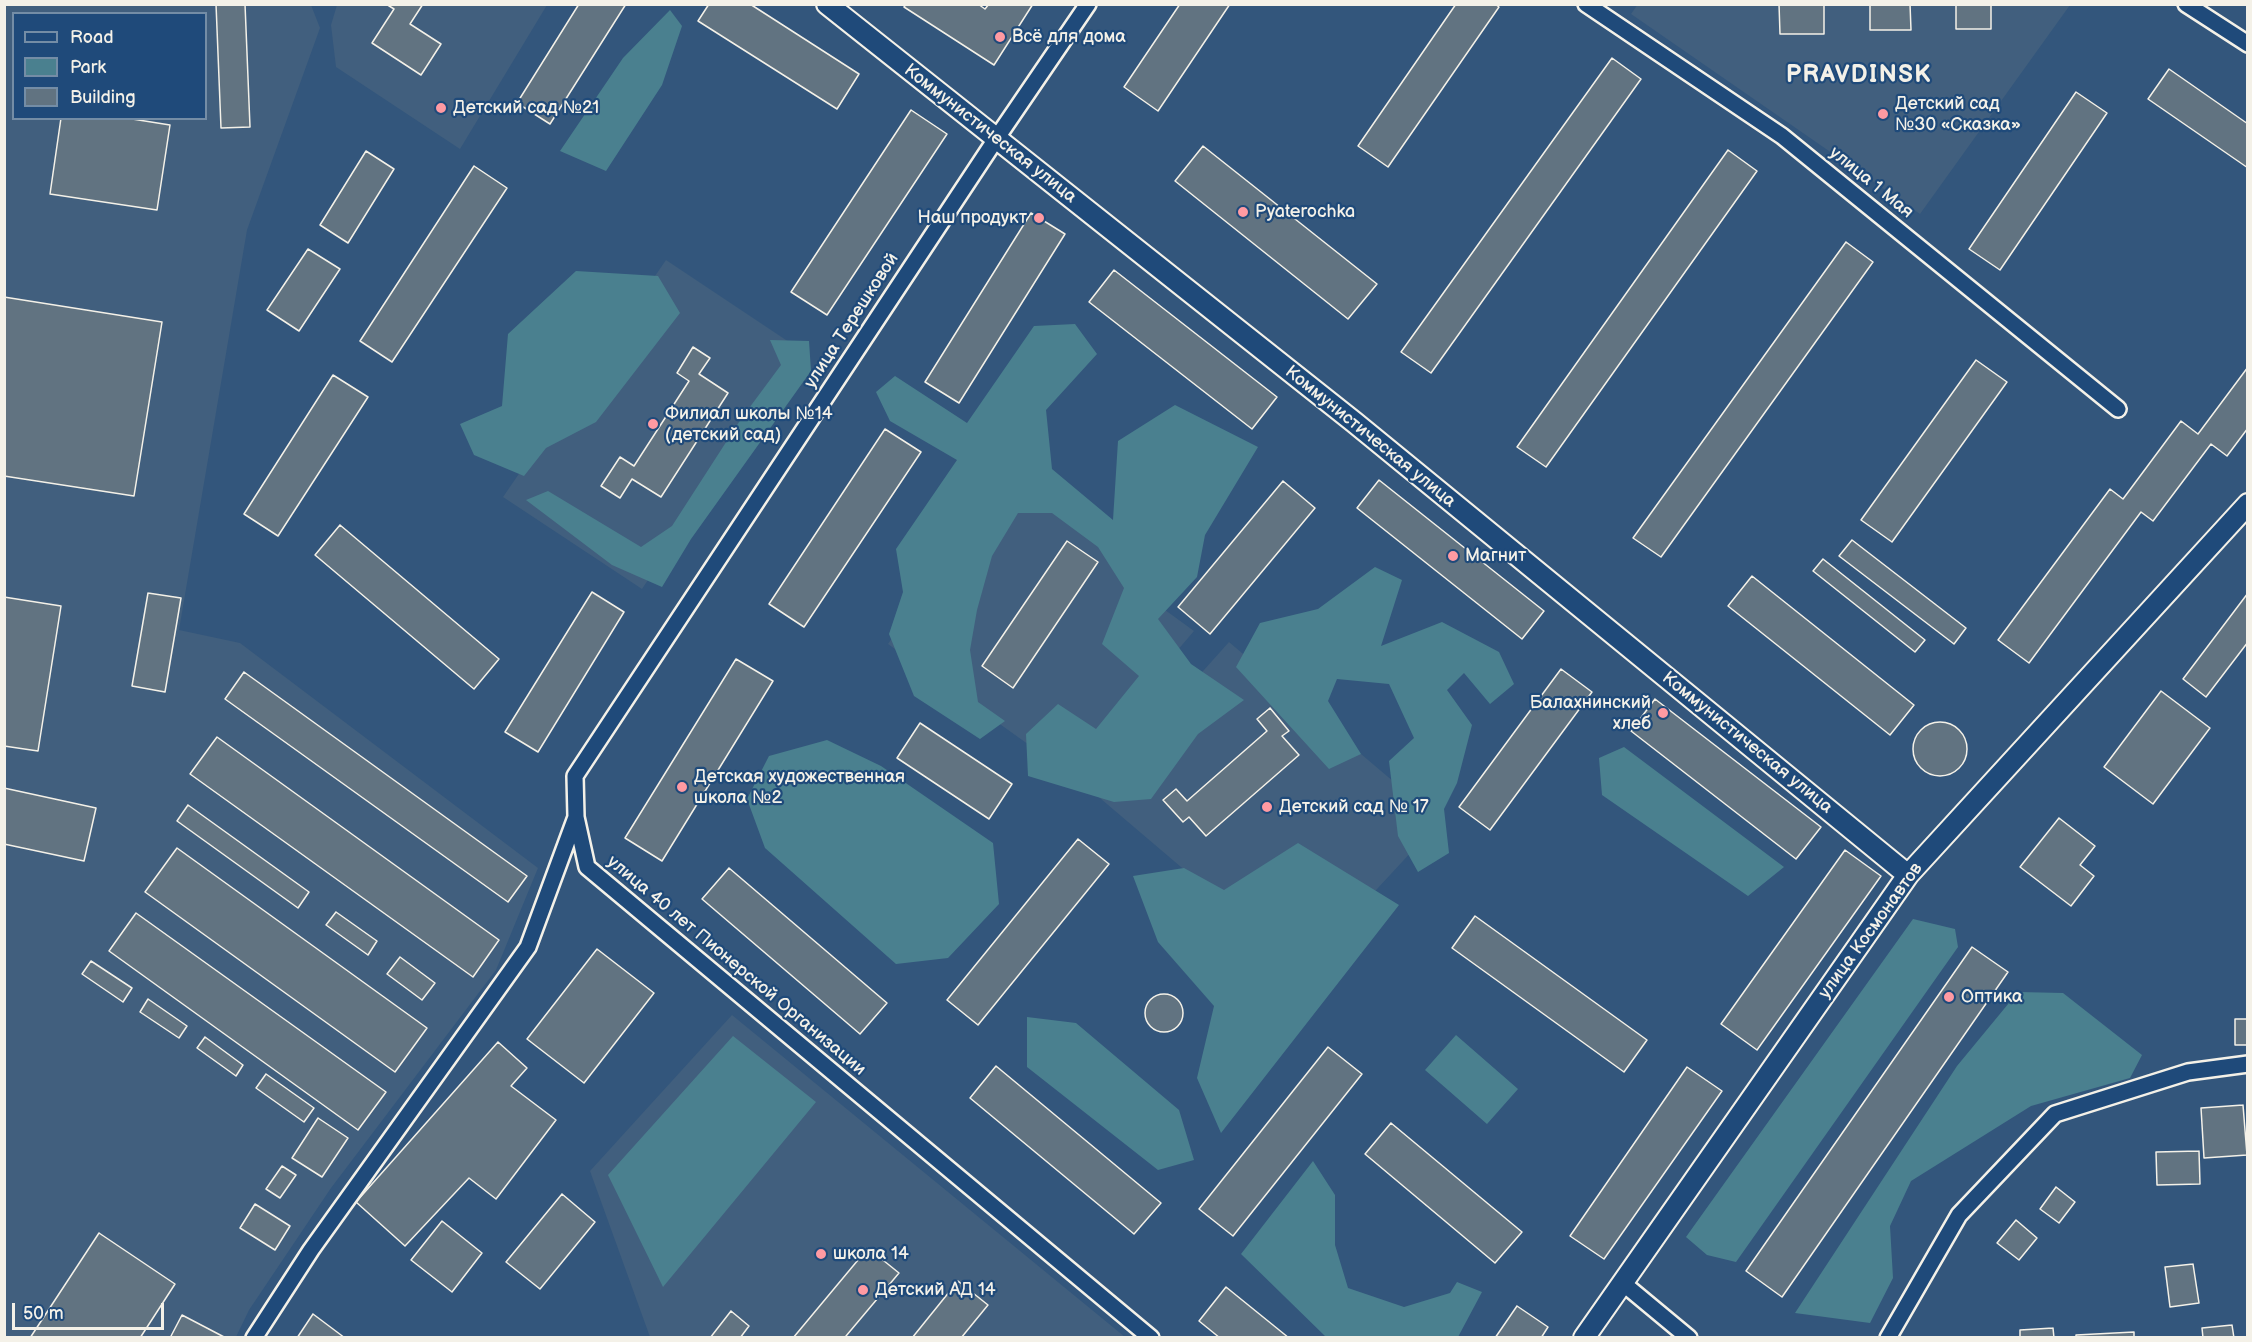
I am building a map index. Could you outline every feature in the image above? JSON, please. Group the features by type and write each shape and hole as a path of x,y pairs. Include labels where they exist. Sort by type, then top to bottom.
{"street":[{"name":"Коммунистическая улица","path":"827,4 1354,422 1908,874"},
{"name":"улица Терешковой","path":"576,817 575,776 996,139 1088,4"},
{"name":"улица 1 Мая","path":"1586,4 1782,136 2118,409"},
{"path":"2186,4 2247,44"},
{"name":"улица Космонавтов","path":"1584,1338 1624,1284 1908,874 2247,504"},
{"path":"254,1338 311,1250 528,947 576,817"},
{"name":"улица 40 лет Пионерской Организации","path":"576,817 587,867 1152,1338"},
{"path":"1888,1338 1959,1215 2055,1114 2188,1072 2247,1064"},
{"path":"1624,1284 1689,1338"}],"shaded area":[{"name":"Детский сад №30 «Сказка»","path":"1638,4 2070,5 1920,214 1631,14"},
{"path":"5,5 311,5 320,28 247,230 179,630 240,643 538,868 496,970 331,1188 249,1310 236,1337 5,1338"},
{"name":"Детский сад №21","path":"337,5 547,5 460,149 336,67 331,25"},
{"name":"Филиал школы №14 (детский сад)","path":"666,260 801,350 642,589 503,497"},
{"path":"1005,471 1170,592 1161,607 1194,631 1071,775 888,644"},
{"name":"Детский сад № 17","path":"1229,642 1440,821 1302,970 1094,793"},
{"name":"школа 14","path":"732,1015 1125,1337 650,1337 590,1171"}],"green space":[{"path":"670,10 682,26 662,85 606,171 560,151 623,58"},
{"path":"576,271 658,276 680,313 596,422 546,448 524,476 474,455 460,424 502,406 508,334"},
{"path":"1075,324 1097,354 1046,410 1052,469 1113,520 1118,441 1175,405 1258,447 1205,535 1197,577 1158,619 1191,664 1244,700 1198,734 1151,799 1114,802 1028,776 1026,734 1058,704 1096,729 1139,676 1102,644 1124,588 1098,547 1052,513 1018,513 992,556 977,610 970,650 978,702 1005,721 980,739 914,696 889,634 903,592 896,549 957,460 890,421 876,392 895,376 967,423 1034,326"},
{"path":"770,340 809,341 811,371 691,539 662,587 612,565 526,500 548,491 641,547 672,526 741,419 781,365"},
{"path":"1375,567 1402,580 1381,646 1442,622 1499,652 1514,684 1490,704 1464,673 1447,690 1472,725 1457,783 1444,809 1449,853 1418,872 1398,836 1389,761 1414,738 1389,684 1337,679 1328,701 1361,754 1329,769 1236,667 1260,623 1318,609"},
{"path":"827,740 881,766 993,843 999,904 948,958 896,964 765,848 747,799 769,756"},
{"path":"1624,747 1784,867 1748,896 1602,795 1599,758"},
{"path":"1298,843 1399,905 1221,1133 1197,1078 1214,1006 1158,942 1133,876 1184,868 1224,890"},
{"path":"1913,919 1955,929 1958,947 1736,1262 1707,1255 1686,1237"},
{"path":"2018,992 2063,993 2142,1055 2130,1078 2031,1106 1911,1181 1890,1226 1893,1278 1870,1323 1795,1313 1957,1066"},
{"path":"1027,1017 1076,1023 1179,1110 1194,1160 1158,1170 1027,1067"},
{"path":"1456,1035 1518,1089 1487,1124 1425,1070"},
{"path":"733,1036 816,1102 663,1287 608,1175"},
{"path":"1313,1161 1335,1195 1335,1245 1348,1288 1404,1307 1450,1293 1457,1282 1482,1292 1458,1337 1326,1337 1241,1254"}],"building":[{"path":"216,4 245,4 250,127 221,128"},
{"path":"386,4 423,4 410,24 441,44 421,75 372,43 394,9"},
{"path":"579,4 626,4 550,124 517,103"},
{"path":"709,4 750,4 859,74 837,109 698,21"},
{"path":"906,4 978,4 985,9 989,4 1033,4 994,65 904,7"},
{"path":"1180,4 1230,4 1158,111 1124,87"},
{"path":"1456,4 1495,4 1499,7 1388,167 1358,146"},
{"path":"1779,4 1824,4 1824,34 1780,34"},
{"path":"1870,4 1910,4 1911,30 1870,30"},
{"path":"1956,4 1991,4 1991,29 1956,29"},
{"path":"1612,58 1641,79 1431,373 1401,352"},
{"path":"2169,69 2248,124 2248,168 2148,99"},
{"path":"2076,92 2107,113 2000,270 1969,249"},
{"path":"911,110 947,134 827,315 791,292"},
{"path":"61,120 139,120 170,125 157,210 50,194"},
{"path":"1203,146 1377,284 1348,319 1175,181"},
{"path":"1728,150 1757,171 1546,467 1517,447"},
{"path":"366,151 394,169 348,243 320,225"},
{"path":"474,166 507,188 392,362 360,341"},
{"path":"1031,213 1065,234 959,403 925,382"},
{"path":"1846,242 1873,262 1661,557 1633,538"},
{"path":"308,249 340,269 299,331 267,310"},
{"path":"1114,270 1277,397 1252,429 1089,302"},
{"path":"4,297 162,322 134,496 4,476"},
{"path":"693,347 710,358 699,374 728,393 661,497 632,479 620,498 601,486 620,457 634,466 689,381 677,373"},
{"path":"1976,360 2007,382 1892,542 1861,520"},
{"path":"2248,367 2248,428 2227,456 2211,444 2153,521 2141,512 2029,663 1998,640 2110,489 2123,499 2181,421 2198,434"},
{"path":"333,375 368,397 278,536 244,514"},
{"path":"885,429 921,452 804,627 769,604"},
{"path":"1379,480 1544,611 1522,639 1357,508"},
{"path":"1283,481 1315,508 1210,634 1178,607"},
{"path":"340,525 499,659 474,689 315,555"},
{"path":"1852,540 1966,628 1954,644 1839,556"},
{"path":"1067,541 1098,562 1013,688 982,666"},
{"path":"1823,559 1925,640 1915,652 1813,571"},
{"path":"1752,576 1914,705 1890,735 1728,606"},
{"path":"592,592 624,612 538,752 505,732"},
{"path":"148,593 181,598 165,692 132,686"},
{"path":"2248,593 2248,642 2206,697 2183,679"},
{"path":"4,597 61,606 38,751 4,746"},
{"path":"736,659 773,681 662,861 625,838"},
{"path":"1561,669 1592,692 1490,830 1459,807"},
{"path":"244,672 527,876 508,902 225,699"},
{"path":"2161,691 2210,728 2153,804 2104,767"},
{"path":"1655,699 1821,827 1796,859 1631,731"},
{"path":"1270,708 1289,731 1282,736 1299,755 1206,836 1189,817 1183,822 1163,800 1176,789 1187,801 1267,731 1257,719"},
{"path":"1935,722 1945,722 1955,726 1963,734 1967,749 1963,764 1955,772 1945,776 1935,776 1925,772 1917,764 1913,754 1913,744 1917,734 1925,726"},
{"path":"920,723 1012,784 989,819 897,758"},
{"path":"217,737 499,940 473,977 190,774"},
{"path":"4,788 96,808 84,861 4,844"},
{"path":"188,805 309,892 298,908 177,821"},
{"path":"2059,818 2095,846 2080,865 2094,876 2071,906 2020,867"},
{"path":"1078,839 1109,864 978,1025 947,1000"},
{"path":"177,848 427,1028 395,1072 145,892"},
{"path":"1845,850 1881,876 1757,1050 1721,1024"},
{"path":"729,868 887,1003 860,1034 702,899"},
{"path":"336,912 377,941 368,955 326,925"},
{"path":"136,913 386,1092 358,1130 109,951"},
{"path":"1475,916 1647,1040 1624,1072 1452,948"},
{"path":"1972,947 2008,972 1782,1297 1746,1271"},
{"path":"597,949 654,993 584,1083 527,1039"},
{"path":"400,957 435,983 422,1000 387,974"},
{"path":"91,961 132,988 123,1002 82,974"},
{"path":"1164,994 1177,1000 1183,1013 1177,1026 1164,1032 1151,1026 1145,1013 1151,1000"},
{"path":"148,999 187,1026 179,1038 140,1012"},
{"path":"2235,1019 2248,1019 2248,1045 2235,1045"},
{"path":"205,1037 243,1065 236,1076 197,1048"},
{"path":"498,1042 527,1068 511,1086 556,1120 496,1199 469,1178 405,1246 356,1202"},
{"path":"1328,1047 1362,1074 1233,1236 1199,1209"},
{"path":"996,1066 1161,1203 1134,1234 970,1098"},
{"path":"1687,1067 1722,1091 1604,1259 1570,1236"},
{"path":"266,1074 314,1108 304,1122 256,1088"},
{"path":"2243,1105 2247,1155 2204,1158 2201,1108"},
{"path":"318,1118 348,1138 322,1177 292,1158"},
{"path":"1391,1123 1522,1232 1495,1263 1365,1154"},
{"path":"2199,1151 2200,1184 2157,1185 2156,1152"},
{"path":"282,1166 296,1175 280,1198 266,1189"},
{"path":"2056,1187 2075,1202 2059,1223 2040,1209"},
{"path":"562,1194 595,1222 540,1289 506,1262"},
{"path":"255,1204 290,1226 275,1250 240,1228"},
{"path":"2016,1220 2037,1238 2019,1260 1997,1243"},
{"path":"442,1221 482,1253 452,1292 411,1260"},
{"path":"99,1233 175,1284 140,1338 30,1338"},
{"path":"868,1248 899,1273 846,1336 848,1338 793,1338"},
{"path":"2193,1264 2199,1303 2170,1307 2165,1267"},
{"path":"958,1281 988,1305 961,1338 912,1338"},
{"path":"1226,1287 1289,1338 1220,1338 1199,1321"},
{"path":"1517,1306 1548,1327 1541,1338 1495,1338"},
{"path":"731,1311 749,1326 740,1338 710,1338"},
{"path":"313,1314 345,1338 297,1338"},
{"path":"182,1315 226,1338 170,1338"},
{"path":"2232,1325 2234,1338 2203,1338 2202,1328"},
{"path":"2053,1328 2054,1338 2020,1338 2020,1330"},
{"path":"2134,1332 2134,1338 2076,1338 2076,1335"}],"place":[{"name":"Всё для дома","path":"1000,37"},
{"name":"Детский сад №21","path":"441,108"},
{"name":"Детский сад №30 «Сказка»","path":"1883,114"},
{"name":"Pyaterochka","path":"1243,212"},
{"name":"Наш продукт","path":"1039,218"},
{"name":"Филиал школы №14 (детский сад)","path":"653,424"},
{"name":"Магнит","path":"1453,556"},
{"name":"Балахнинский хлеб","path":"1663,713"},
{"name":"Детская художественная школа №2","path":"682,787"},
{"name":"Детский сад № 17","path":"1267,807"},
{"name":"Оптика","path":"1949,997"},
{"name":"школа 14","path":"821,1254"},
{"name":"Детский АД 14","path":"863,1290"}],"district":[{"name":"PRAVDINSK","path":"1859,76"}]}
